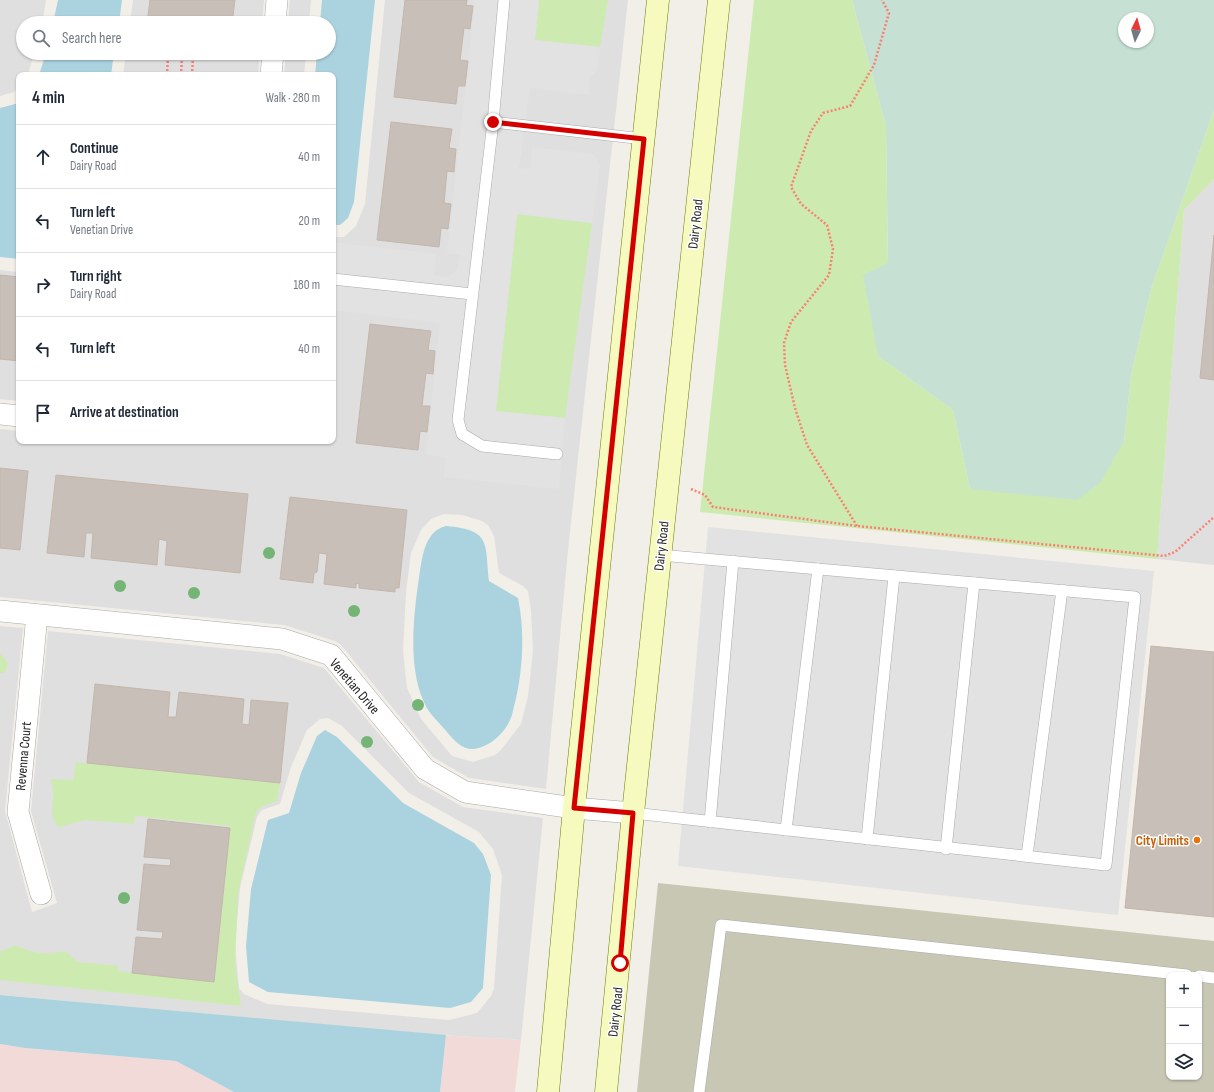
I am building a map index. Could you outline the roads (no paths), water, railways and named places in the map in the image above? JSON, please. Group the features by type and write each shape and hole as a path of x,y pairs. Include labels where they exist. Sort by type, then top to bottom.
{"street":[{"path":"276,16 277,0"},
{"path":"548,1092 574,808 658,0"},
{"name":"Dairy Road","path":"606,1092 633,813 719,0"},
{"path":"271,72 272,60"},
{"path":"0,414 16,416"},
{"name":"Venetian Drive","path":"0,611 282,639 331,655 424,769 464,792 574,808 633,813"},
{"name":"Revenna Court","path":"37,615 18,812 41,894"}],"lane":[{"path":"504,0 493,122 458,420 462,434 482,446 557,454"},
{"path":"493,122 644,139"},
{"path":"336,279 472,294"},
{"path":"633,813 867,838 946,849 1106,865 1135,597 660,555"},
{"path":"710,822 733,562"},
{"path":"786,830 818,569"},
{"path":"867,838 894,576"},
{"path":"946,849 974,583"},
{"path":"1027,856 1062,590"},
{"path":"699,1092 721,925 1166,973"},
{"path":"1202,976 1214,978"}],"water":[{"path":"58,0 122,0 120,16 55,16"},
{"path":"322,0 375,0 354,202 348,218 340,225 336,225 336,72 315,72 316,60 336,60 336,16 321,16"},
{"path":"44,60 113,60 111,72 40,72"},
{"path":"16,104 16,259 0,257 0,108"},
{"path":"446,526 471,531 483,540 486,548 489,581 518,598 522,624 520,677 512,716 500,735 485,746 474,749 466,748 459,744 431,714 423,700 418,684 415,666 413,648 415,611 423,555 425,547 433,534"},
{"path":"325,730 337,737 403,803 474,843 483,854 491,875 483,988 471,1002 450,1008 268,992 249,982 246,946 251,889 268,820 289,813 301,773 317,736"},
{"path":"0,995 446,1035 440,1092 234,1092 176,1061 25,1048 0,1044"}],"place":[{"name":"City Limits","path":"1197,840"}]}
